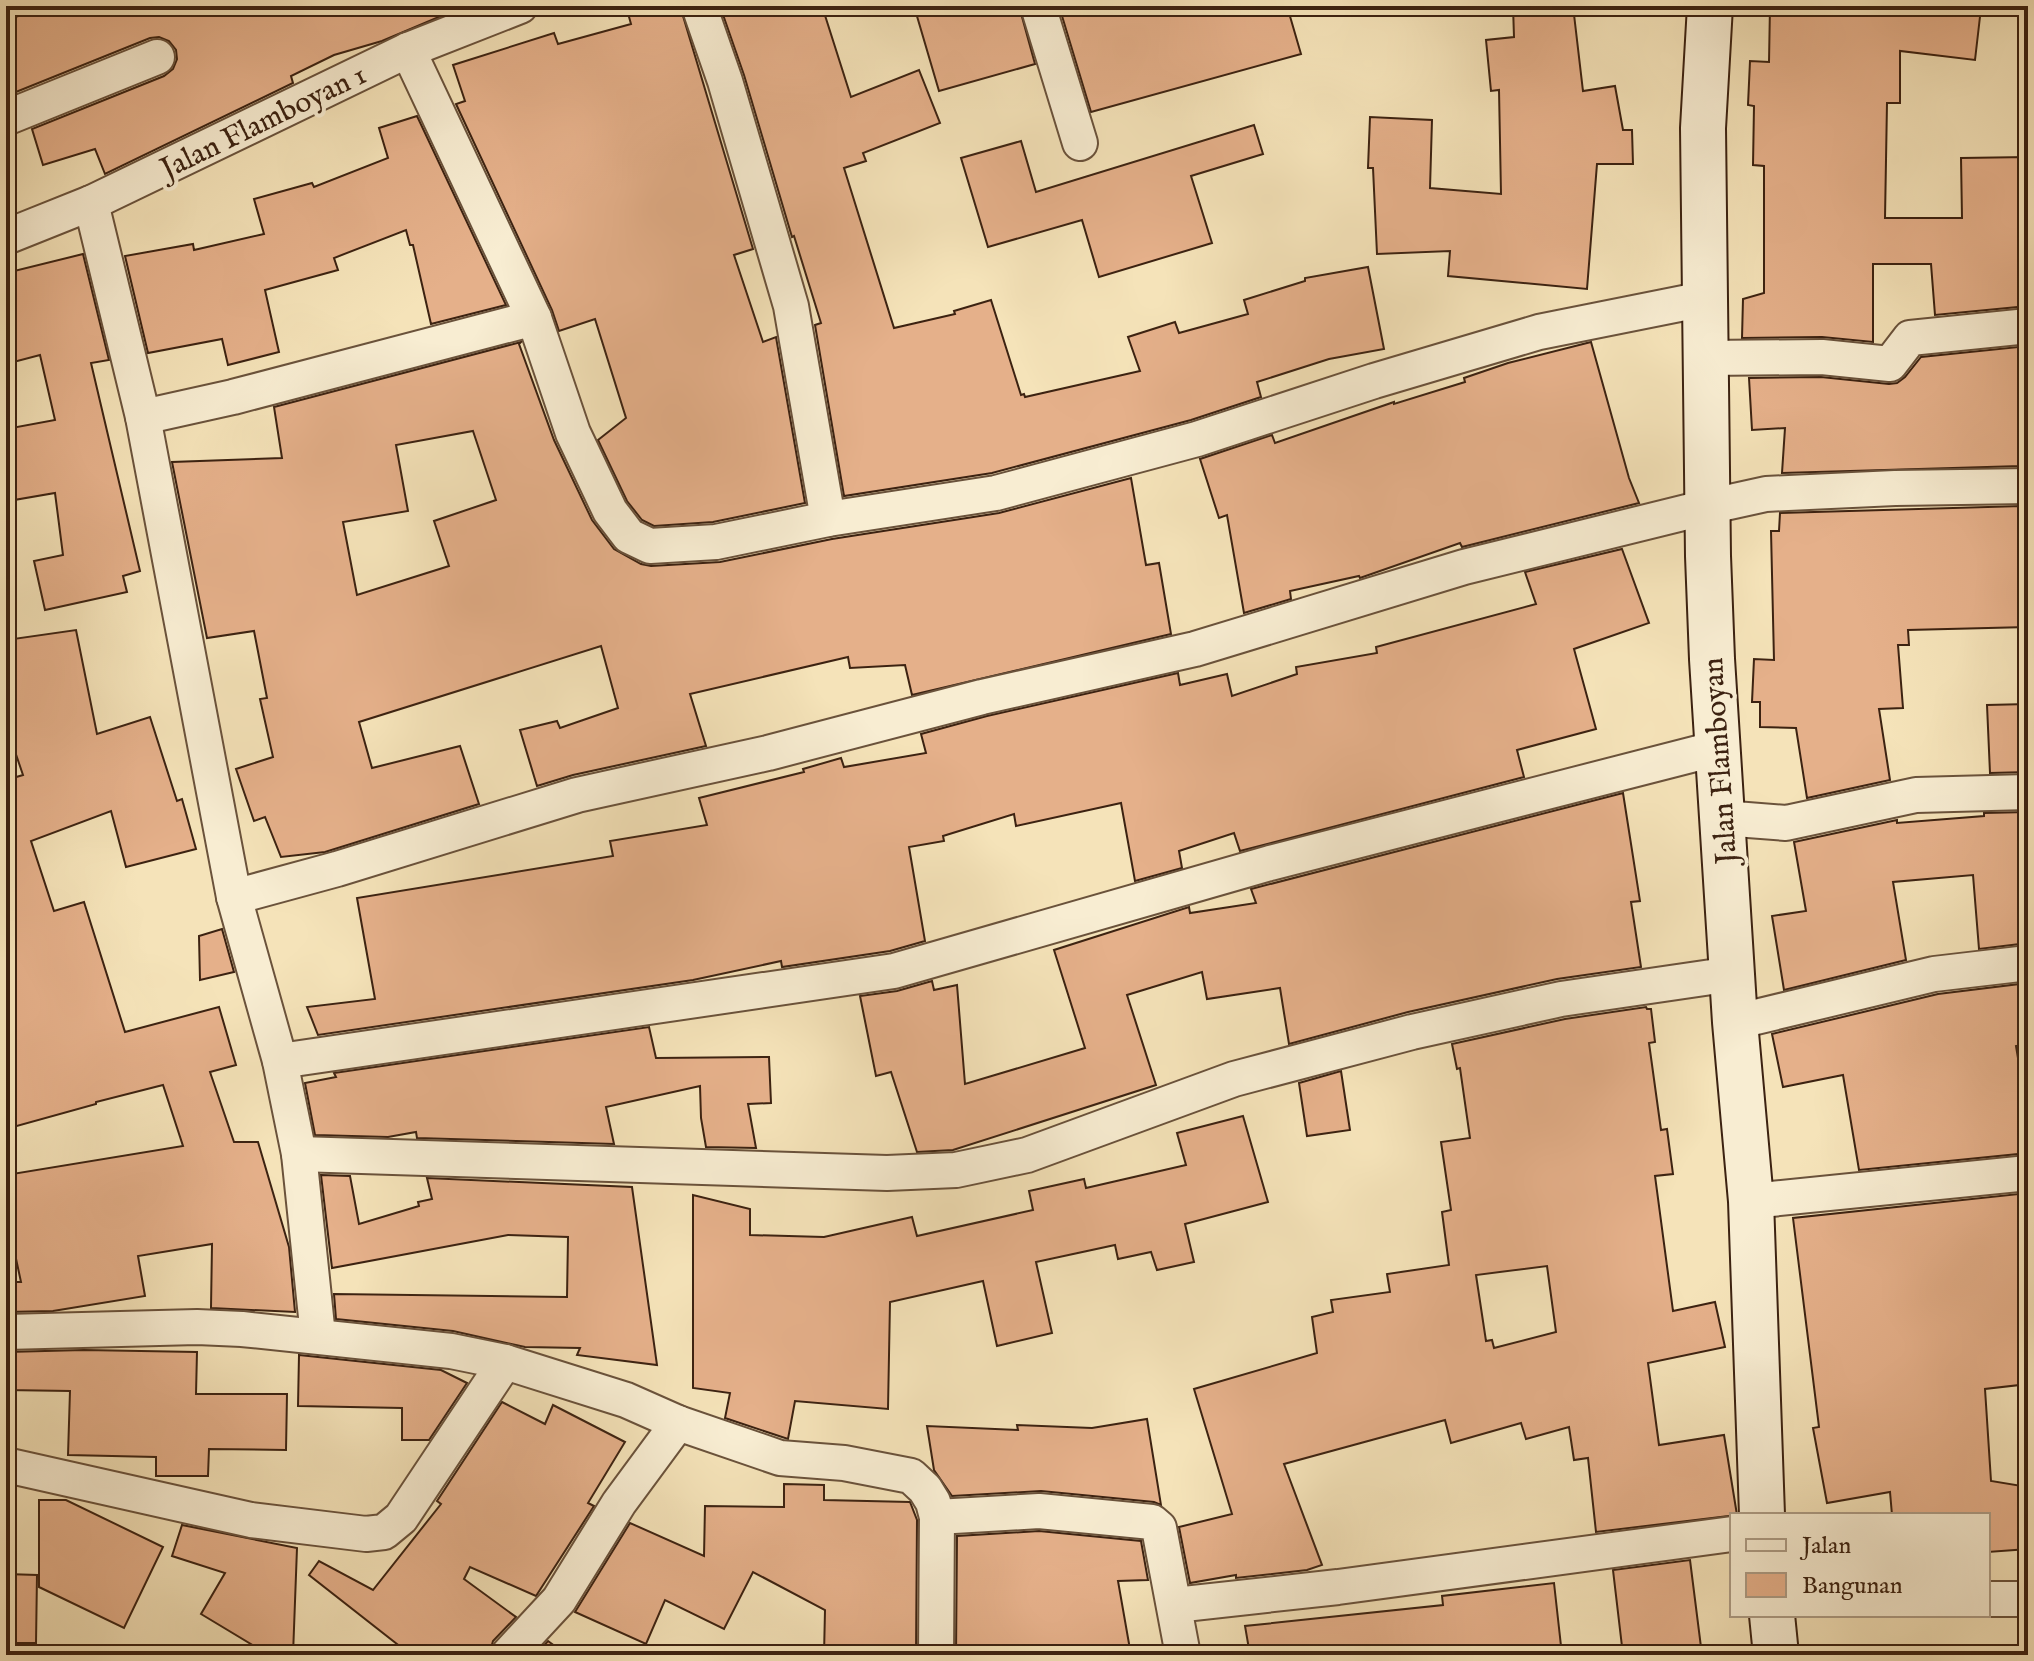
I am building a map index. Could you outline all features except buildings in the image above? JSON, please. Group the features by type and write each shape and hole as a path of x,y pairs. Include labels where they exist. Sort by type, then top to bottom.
{"street":[{"name":"Jalan Flamboyan 1","path":"6,237 91,203 408,50 520,6"},
{"path":"699,6 725,81 791,306 828,519"},
{"path":"1038,6 1080,143"},
{"name":"Jalan Flamboyan","path":"1710,6 1703,128 1707,507 1712,659 1735,1022 1751,1201 1762,1513"},
{"path":"408,50 534,318 573,433 610,511 629,536 650,546 716,542 828,519 996,493 1197,439 1374,381 1539,332 1704,299"},
{"path":"6,118 157,57"},
{"path":"91,203 143,417 234,897 280,1061 299,1154 318,1336"},
{"path":"143,417 233,397 534,318"},
{"path":"1705,358 1822,357 1890,364 1910,338 2028,326"},
{"path":"234,897 577,795 768,753 982,697 1195,649 1464,567 1707,507 1766,494 2028,486"},
{"path":"280,1061 894,971 1270,863 1718,748"},
{"path":"1722,818 1786,823 1916,795 2028,792"},
{"path":"1735,1022 1934,974 2028,963"},
{"path":"299,1154 887,1173 956,1170 1027,1155 1234,1079 1412,1032 1561,999 1732,974"},
{"path":"1751,1201 2028,1173"},
{"path":"6,1332 197,1327 318,1336 451,1351 505,1362 626,1400 678,1423 780,1458 844,1463 911,1476 925,1489 937,1517 936,1655"},
{"path":"6,1465 251,1520 366,1534 384,1532 401,1518 505,1362"},
{"path":"508,1655 559,1600 619,1503 678,1423"},
{"path":"937,1517 1039,1511 1152,1522 1159,1528 1183,1655"},
{"path":"1175,1605 1338,1587 1730,1534"},
{"path":"1990,1599 2028,1599"},
{"path":"1772,1617 1776,1655"}]}
